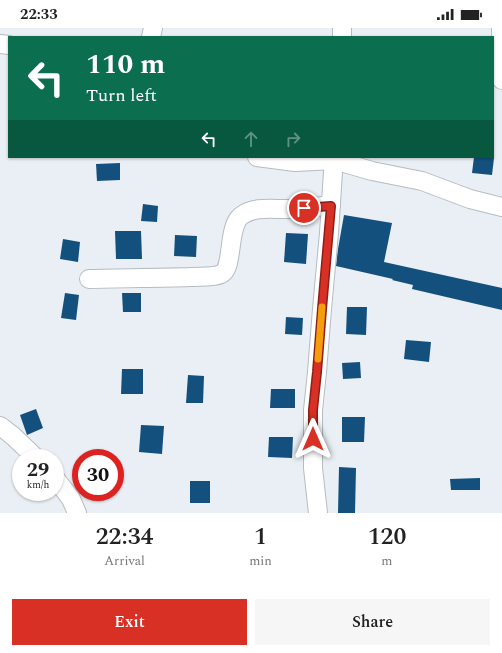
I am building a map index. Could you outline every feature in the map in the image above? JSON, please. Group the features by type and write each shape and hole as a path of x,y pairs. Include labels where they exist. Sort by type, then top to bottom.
{"street":[{"path":"501,28 502,80"},
{"path":"264,158 295,162 334,159 372,171 422,181 470,199 502,207"},
{"path":"318,513 313,468 313,410 334,159"},
{"path":"89,279 211,276 222,274 229,260 235,224 240,216 250,211 265,209 331,206"},
{"path":"0,426 27,449"},
{"path":"64,491 77,513"}],"building":[{"path":"474,158 494,158 492,175 472,173"},
{"path":"120,163 120,180 97,181 96,164"},
{"path":"143,204 158,206 157,222 141,221"},
{"path":"344,215 392,223 384,262 502,288 502,310 412,289 413,285 336,266"},
{"path":"115,231 141,231 142,259 116,259"},
{"path":"286,233 308,234 306,264 284,262"},
{"path":"175,235 197,236 196,257 174,256"},
{"path":"63,239 80,242 78,262 60,259"},
{"path":"65,293 79,295 76,320 61,318"},
{"path":"122,293 141,293 141,312 123,312"},
{"path":"347,307 367,307 366,335 346,334"},
{"path":"286,317 303,318 302,335 285,334"},
{"path":"406,340 431,342 429,362 404,359"},
{"path":"360,362 361,378 343,379 342,363"},
{"path":"122,369 143,369 143,394 121,394"},
{"path":"188,375 204,376 203,403 186,403"},
{"path":"271,389 295,389 295,408 270,408"},
{"path":"36,409 43,428 27,435 20,415"},
{"path":"342,417 365,417 364,442 342,442"},
{"path":"141,425 164,426 162,454 139,452"},
{"path":"269,437 293,437 292,458 268,457"},
{"path":"339,467 356,468 355,513 338,513"},
{"path":"480,478 480,490 451,490 450,479"},
{"path":"190,481 210,481 210,503 190,503"}],"slow traffic":[{"path":"318,359 322,307"}],"route":[{"path":"304,208 331,206 313,410 313,439"}]}
